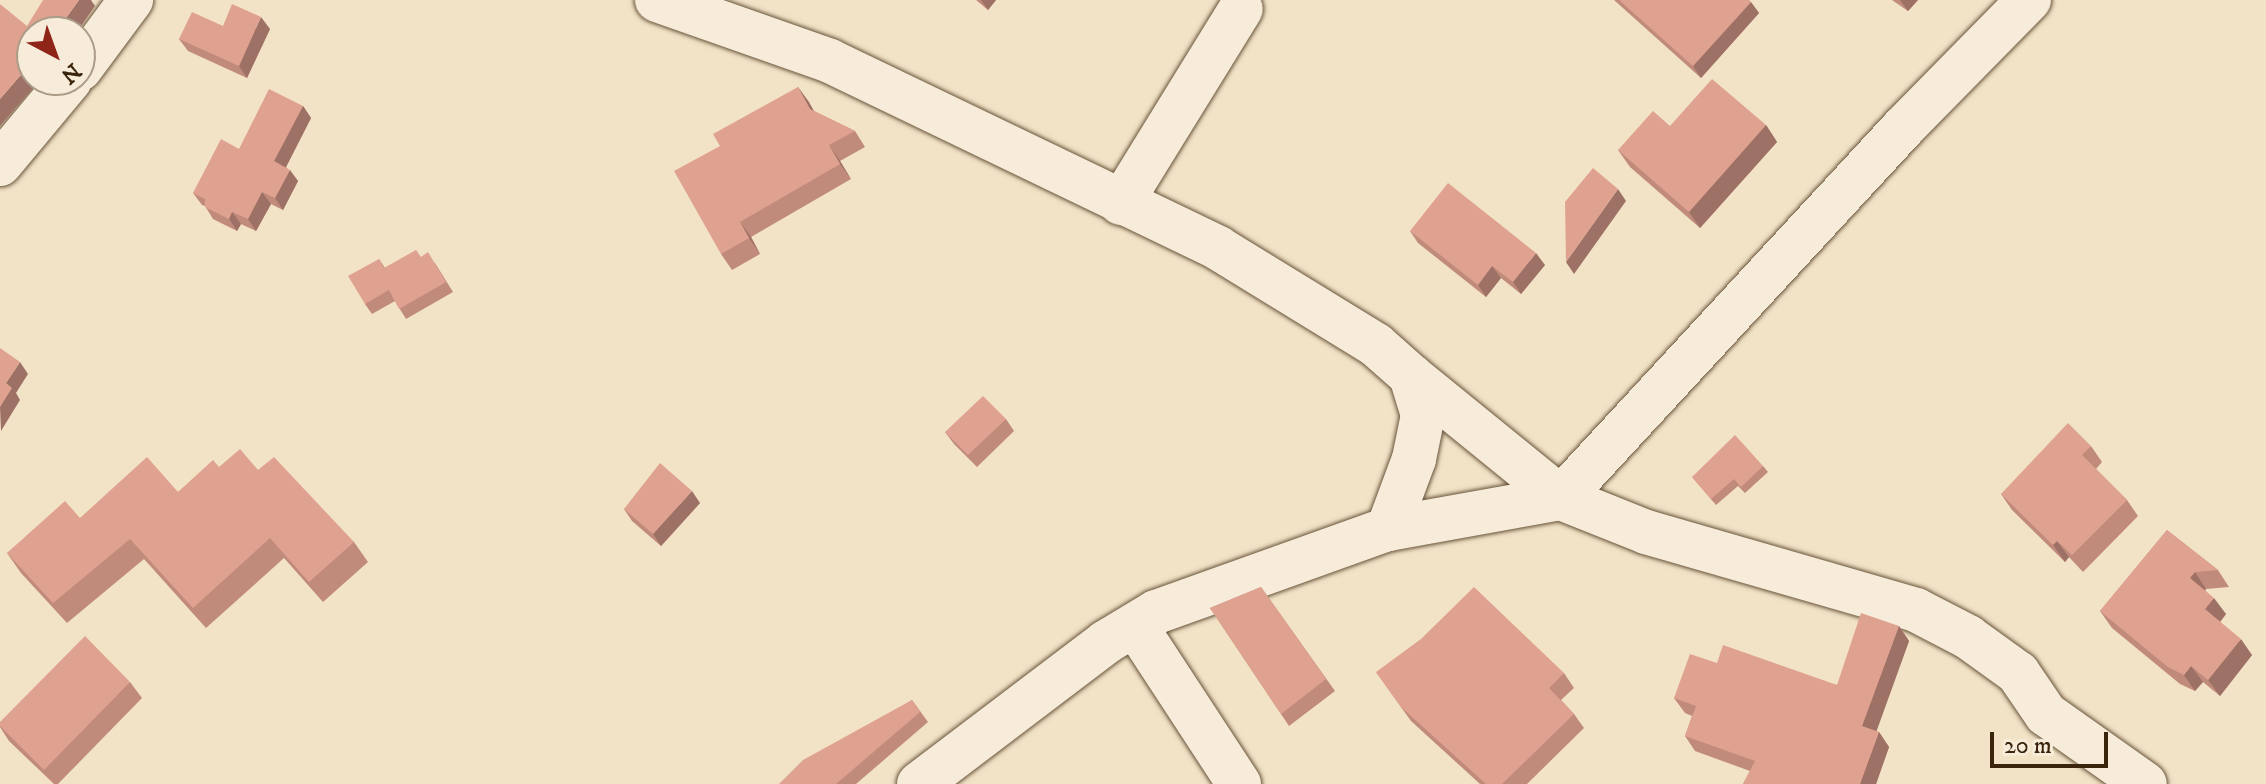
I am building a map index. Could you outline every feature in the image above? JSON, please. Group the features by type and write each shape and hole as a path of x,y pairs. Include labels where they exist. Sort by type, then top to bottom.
{"street":[{"path":"96,47 131,0"},
{"path":"657,0 830,61 1218,248 1376,345 1561,498 1646,532 1916,610 1968,637 2018,673 2046,714 2145,784"},
{"path":"919,784 1135,625 1260,572 1388,529 1561,498 1903,128 2029,0"},
{"path":"1121,203 1241,9"},
{"path":"0,164 57,96"},
{"path":"1388,529 1414,459 1423,415 1411,376"},
{"path":"1135,625 1239,784"}],"building":[{"path":"43,0 79,0 68,16 33,16"},
{"path":"1619,0 1749,0 1751,2 1693,66"},
{"path":"0,4 16,17 16,80 0,99"},
{"path":"232,4 261,17 239,66 179,39 192,12 223,26"},
{"path":"1712,79 1766,125 1689,212 1618,150 1653,111 1670,126"},
{"path":"798,87 810,109 855,131 829,145 840,164 740,222 749,238 721,254 674,171 720,146 713,134"},
{"path":"269,89 303,106 274,161 290,170 275,198 262,192 248,219 232,212 229,219 205,207 205,199 193,193 221,139 239,149"},
{"path":"1593,168 1618,189 1566,262 1565,202"},
{"path":"1448,183 1536,253 1513,282 1492,266 1478,285 1410,231"},
{"path":"416,250 421,257 428,252 446,282 399,309 389,290 365,304 348,276 379,259 384,268"},
{"path":"0,348 20,362 6,383 12,388 0,407"},
{"path":"983,396 1006,419 968,455 945,432"},
{"path":"2068,423 2091,446 2082,455 2127,500 2072,555 2057,541 2053,545 2001,494"},
{"path":"1735,435 1763,466 1741,487 1734,479 1711,499 1692,477"},
{"path":"240,449 258,470 274,457 354,542 309,582 270,538 193,608 130,539 53,603 7,553 65,501 80,518 147,457 178,492 213,460 219,467"},
{"path":"660,463 692,491 653,534 624,509"},
{"path":"2167,530 2218,570 2195,572 2190,578 2214,598 2205,609 2241,639 2208,680 2191,666 2184,675 2168,667 2100,611"},
{"path":"1261,587 1326,679 1281,714 1210,608"},
{"path":"1474,587 1564,673 1549,688 1574,714 1502,784 1486,784 1401,707 1376,672 1421,639"},
{"path":"1861,613 1899,626 1862,726 1879,732 1860,784 1743,784 1755,761 1685,736 1696,706 1674,698 1690,654 1717,663 1723,645 1837,685"},
{"path":"85,636 130,682 44,770 0,726 0,722"},
{"path":"912,700 920,712 836,784 779,784 803,760"}]}
